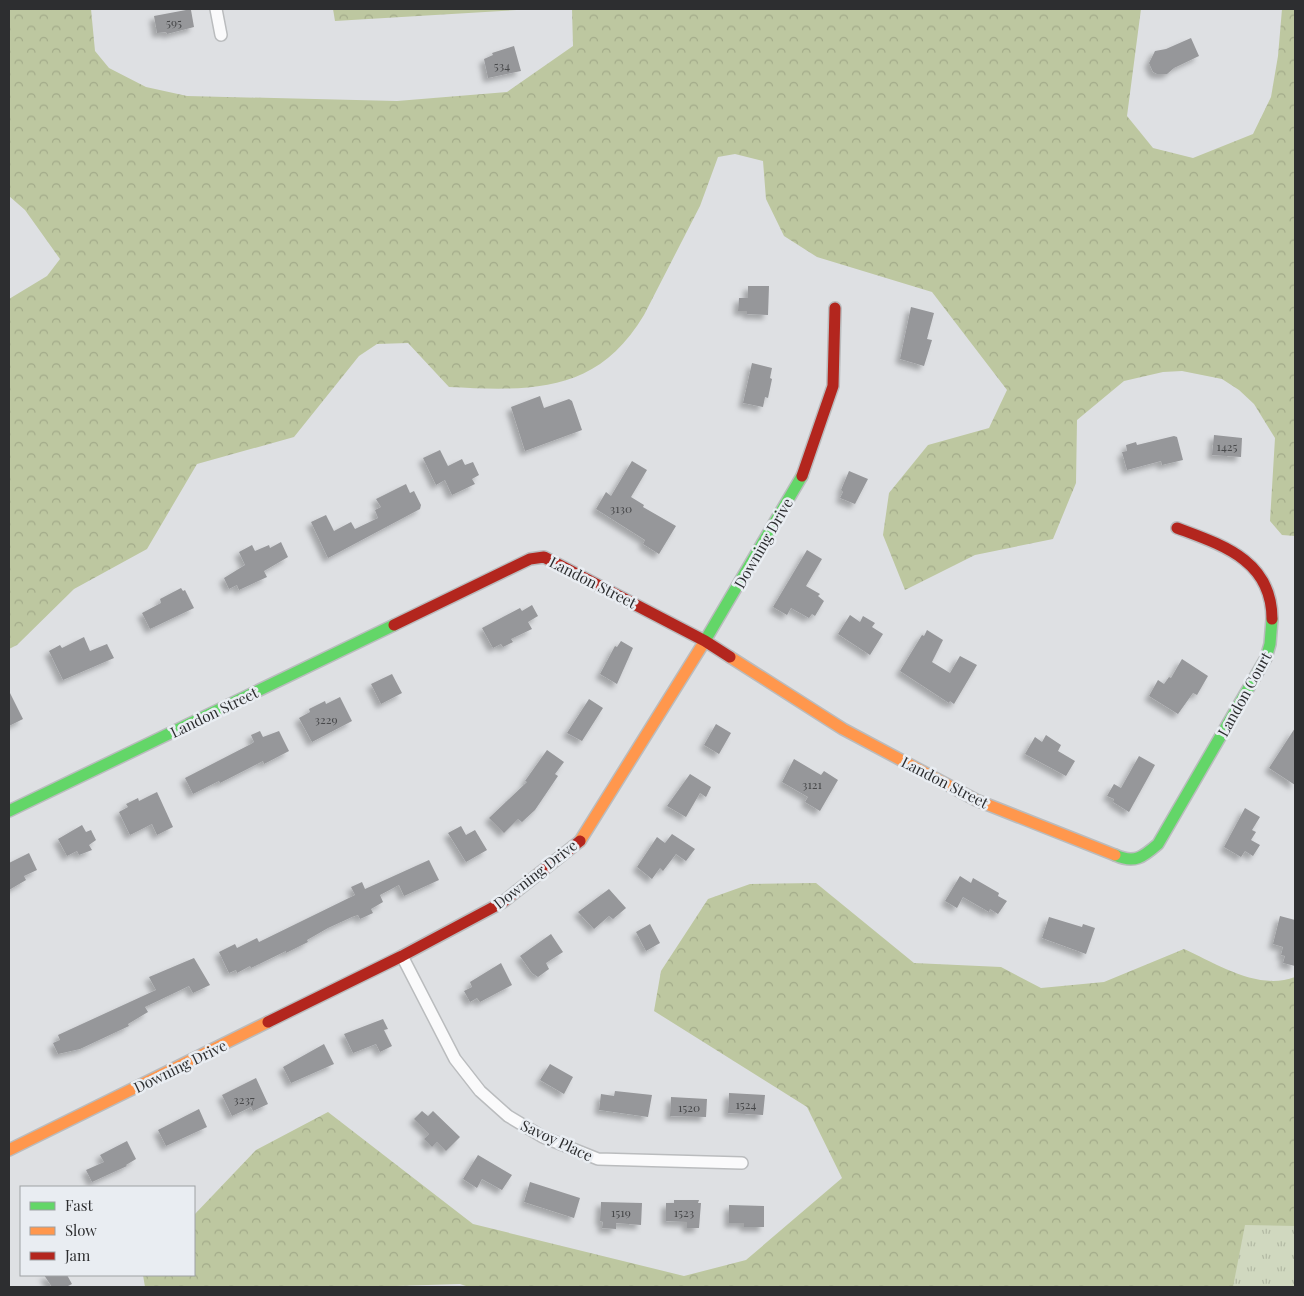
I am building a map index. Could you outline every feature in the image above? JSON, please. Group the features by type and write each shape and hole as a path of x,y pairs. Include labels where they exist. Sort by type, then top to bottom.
{"street":[{"path":"216,9 221,35"},
{"name":"Downing Drive","path":"9,1150 402,956 503,902 577,844 706,641 804,473 833,386 835,308"},
{"name":"Landon Court","path":"1142,858 1158,844 1266,658 1273,633 1274,620 1269,594 1252,566 1226,547 1177,528"},
{"name":"Landon Street","path":"9,811 530,559 544,557 706,641 843,729 976,800 1124,859 1142,858"},
{"name":"Savoy Place","path":"402,956 455,1059 480,1091 508,1116 543,1137 598,1159 742,1163"}],"green space":[{"path":"9,9 91,9 95,51 109,68 146,87 187,96 397,101 507,92 573,46 572,9 1141,9 1127,116 1153,148 1193,158 1253,134 1271,97 1278,56 1282,9 1295,9 1295,536 1282,535 1270,521 1275,438 1254,404 1239,390 1222,379 1182,371 1163,372 1124,381 1077,420 1076,483 1053,539 975,555 905,590 883,535 889,493 928,445 989,428 1007,390 932,292 817,257 784,236 766,199 763,161 735,154 718,157 700,206 644,315 625,341 605,360 583,374 560,382 534,387 507,389 449,387 408,343 377,344 359,356 294,437 197,464 147,549 74,589 17,645 9,649 9,299 47,276 60,259 25,210 9,196"},
{"path":"333,9 534,9 335,21"},
{"path":"816,883 914,963 1001,967 1041,988 1104,982 1184,949 1238,974 1252,978 1267,981 1295,977 1295,1287 469,1287 460,1284 364,1287 145,1287 143,1276 195,1276 195,1214 256,1150 328,1112 473,1224 684,1276 746,1260 842,1178 807,1107 654,1011 661,971 708,899 750,884"},
{"path":"1245,1225 1295,1226 1295,1287 1233,1287"}],"building":[{"path":"191,10 194,27 167,34 166,32 157,33 154,16"},
{"path":"1191,38 1199,56 1174,68 1167,74 1153,72 1149,63 1155,51 1166,49"},
{"path":"514,46 521,71 488,78 484,59 493,55 492,53"},
{"path":"748,286 769,286 768,315 747,314 747,311 738,311 739,298 748,298"},
{"path":"911,307 934,313 927,339 932,340 924,366 900,359"},
{"path":"752,363 772,368 768,398 765,397 763,407 743,403"},
{"path":"540,396 544,408 569,399 572,401 582,430 525,451 511,407"},
{"path":"1214,435 1242,438 1241,457 1212,455"},
{"path":"1174,436 1177,437 1183,460 1162,465 1161,461 1127,470 1122,452 1127,451 1126,445 1136,442 1137,445"},
{"path":"440,450 448,466 462,459 465,465 473,462 479,475 472,479 475,484 452,495 445,480 436,485 423,458"},
{"path":"632,461 647,470 631,497 644,505 643,507 676,526 659,554 643,544 645,540 596,509 606,492 611,496"},
{"path":"849,471 868,479 855,504 840,498 843,492 841,490"},
{"path":"406,484 410,493 414,491 421,505 420,509 328,558 311,522 326,515 334,531 351,522 355,529 378,518 375,510 381,507 376,499"},
{"path":"281,542 288,557 264,571 267,577 239,590 237,585 229,589 224,578 245,565 239,552 252,545 255,551 269,545 270,548"},
{"path":"807,550 822,559 806,586 820,594 818,596 824,601 815,616 812,614 809,618 791,608 787,615 773,607"},
{"path":"181,588 183,591 185,590 194,608 150,629 142,613 161,603 160,599"},
{"path":"532,605 538,616 528,622 532,629 511,639 513,642 503,647 501,644 493,648 482,628 520,608 522,611"},
{"path":"850,615 860,622 863,616 875,623 872,627 883,634 870,655 838,634"},
{"path":"927,630 943,640 932,662 950,673 960,656 977,665 954,704 950,701 949,703 900,671"},
{"path":"84,637 90,651 107,644 114,658 63,680 49,651 60,645 62,648"},
{"path":"621,641 633,648 617,684 600,674 615,646 617,647"},
{"path":"1182,659 1208,676 1197,695 1193,693 1178,714 1149,696 1158,680 1164,684 1169,677 1171,678"},
{"path":"392,674 402,693 381,704 371,684"},
{"path":"9,691 23,719 9,726"},
{"path":"340,697 352,721 312,742 299,718 310,712 309,709 325,701 326,704"},
{"path":"589,699 603,708 582,741 567,733"},
{"path":"716,724 731,733 719,754 704,745"},
{"path":"1295,728 1295,785 1269,768"},
{"path":"260,731 263,737 279,731 289,751 264,764 263,761 220,783 219,781 193,794 185,778 251,744 254,742 251,735"},
{"path":"1046,735 1061,745 1058,751 1075,761 1066,776 1025,754 1035,737 1042,742"},
{"path":"547,750 564,762 555,774 558,776 535,810 522,822 518,819 504,833 489,818 527,782 525,781"},
{"path":"1139,756 1155,765 1129,812 1113,802 1114,799 1107,796 1114,784 1121,788"},
{"path":"794,759 821,775 824,771 838,780 820,811 805,802 808,797 782,782"},
{"path":"690,774 711,787 706,797 700,793 686,817 667,806"},
{"path":"157,792 173,827 157,835 152,824 130,835 119,812 128,807 126,804 138,798 139,801"},
{"path":"1245,808 1260,817 1252,830 1256,832 1251,840 1260,845 1253,856 1245,851 1241,857 1224,847"},
{"path":"82,825 86,832 91,830 96,840 89,845 92,850 79,855 77,851 67,856 58,839"},
{"path":"461,826 466,835 475,830 487,850 466,862 448,833"},
{"path":"672,834 695,849 686,861 676,854 663,871 660,868 652,879 637,867 657,837 665,843"},
{"path":"29,853 37,870 24,876 26,880 9,890 9,863"},
{"path":"429,860 439,880 404,896 399,885 380,895 383,902 371,909 373,913 360,919 358,915 352,917 328,928 307,940 308,942 286,953 286,951 237,973 236,970 229,973 219,952 235,944 237,948 257,938 259,942 355,895 351,887 362,882 365,889"},
{"path":"960,876 971,883 973,878 999,893 998,896 1007,901 998,914 990,909 989,912 963,897 957,908 945,901"},
{"path":"609,889 626,908 613,919 609,916 594,929 578,912"},
{"path":"1280,916 1295,920 1295,966 1283,963 1285,956 1281,955 1283,947 1273,944"},
{"path":"1049,917 1082,927 1083,924 1095,928 1086,954 1042,938"},
{"path":"650,924 660,943 646,951 636,932"},
{"path":"551,934 563,952 546,963 549,969 538,977 532,973 520,956"},
{"path":"194,958 210,985 193,993 189,986 145,1007 148,1012 128,1024 129,1026 80,1049 58,1054 53,1043 60,1040 58,1035 156,990 149,977"},
{"path":"501,963 512,985 480,1002 477,998 470,1002 464,991 472,987 470,982"},
{"path":"383,1019 388,1029 384,1030 392,1046 380,1052 376,1044 353,1053 344,1034"},
{"path":"324,1044 334,1064 291,1083 283,1067"},
{"path":"550,1064 573,1077 564,1094 540,1080"},
{"path":"256,1078 268,1104 253,1111 251,1107 232,1116 222,1095"},
{"path":"615,1091 652,1095 648,1117 599,1110 601,1094 614,1096"},
{"path":"729,1093 765,1095 763,1115 728,1113"},
{"path":"671,1097 707,1099 706,1117 670,1116"},
{"path":"199,1109 207,1127 166,1146 158,1130"},
{"path":"422,1111 428,1116 433,1111 460,1137 446,1151 437,1142 432,1147 424,1139 429,1134 414,1119"},
{"path":"127,1141 136,1159 127,1166 92,1182 86,1170 104,1162 100,1155"},
{"path":"478,1155 512,1175 502,1190 482,1179 477,1188 463,1179"},
{"path":"530,1182 580,1198 574,1218 524,1202"},
{"path":"674,1200 699,1200 698,1203 701,1203 699,1228 687,1228 687,1222 666,1221 666,1203 674,1203"},
{"path":"601,1202 642,1203 641,1225 616,1223 616,1229 602,1228 603,1222 600,1221"},
{"path":"729,1205 764,1206 764,1227 744,1227 744,1223 729,1223"},
{"path":"45,1276 68,1276 72,1284 66,1287 52,1287"}],"traffic: fast":[{"path":"703,644 802,476"},
{"path":"1115,855 1128,859 1138,858 1158,844 1266,658 1270,644 1272,619"},
{"path":"9,811 394,625"}],"traffic: slow":[{"path":"580,841 703,644"},
{"path":"730,657 843,729 976,800 1115,855"},
{"path":"9,1150 268,1022"}],"traffic: jam":[{"path":"802,476 833,386 835,308"},
{"path":"1177,528 1227,549 1254,569 1263,582 1270,599 1272,619"},
{"path":"394,625 530,559 544,557 705,641 730,657"},
{"path":"268,1022 402,956 503,902 580,841"}]}
